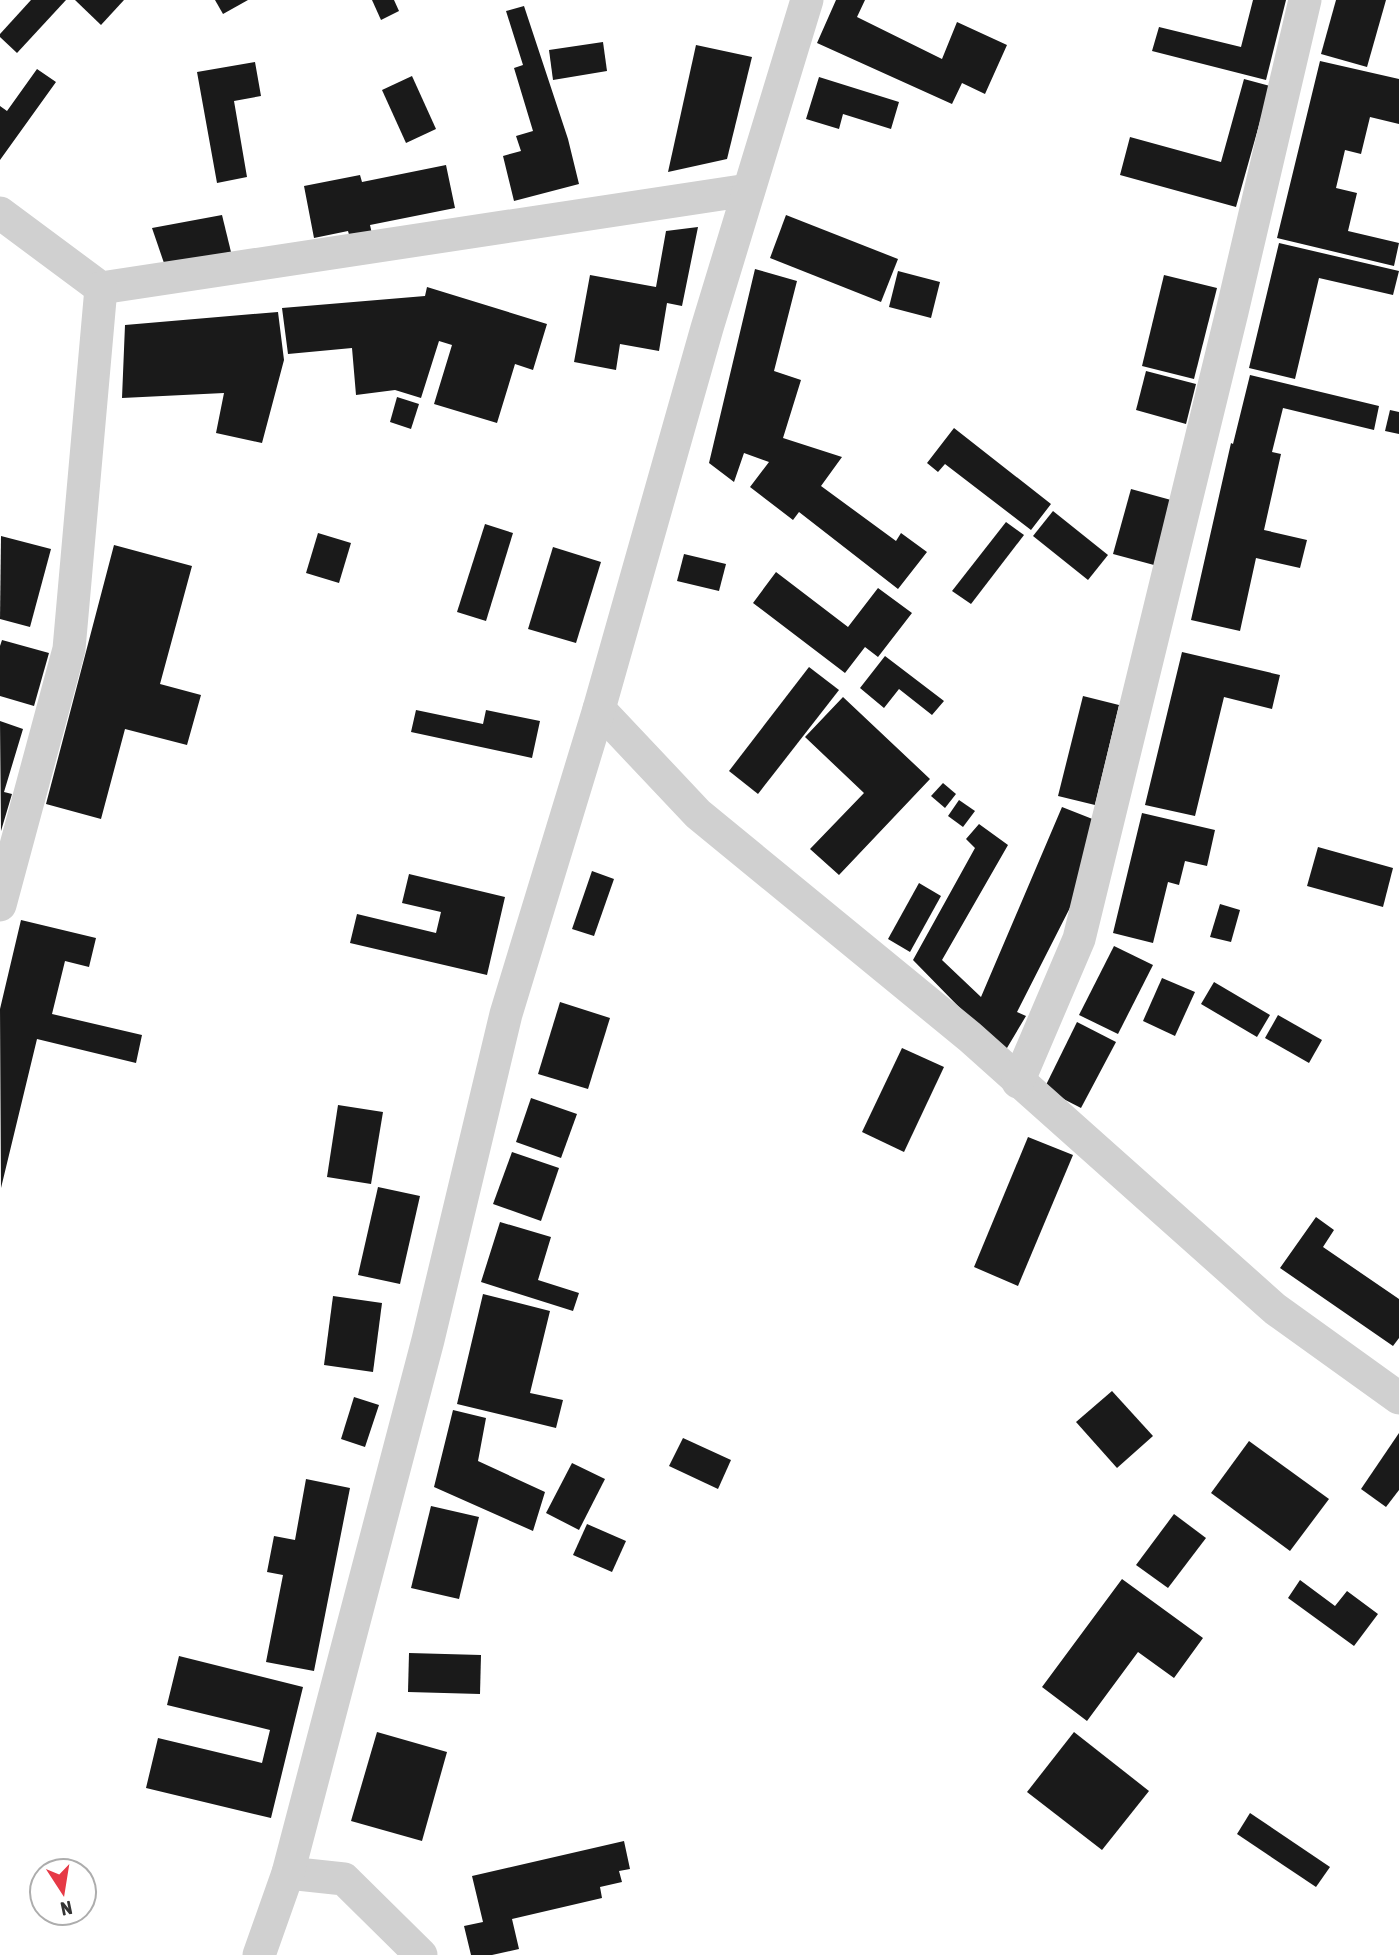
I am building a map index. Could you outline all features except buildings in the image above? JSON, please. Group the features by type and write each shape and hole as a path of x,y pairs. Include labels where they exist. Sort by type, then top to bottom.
{"street":[{"path":"259,1955 288,1873 428,1340 506,1014 598,709 707,328 807,0"},
{"path":"1018,1082 1079,939 1305,0"},
{"path":"0,213 101,288 748,190"},
{"path":"0,905 69,649 101,288"},
{"path":"598,709 698,814 970,1037 1275,1309 1399,1398"},
{"path":"288,1873 344,1880 421,1955"}]}
